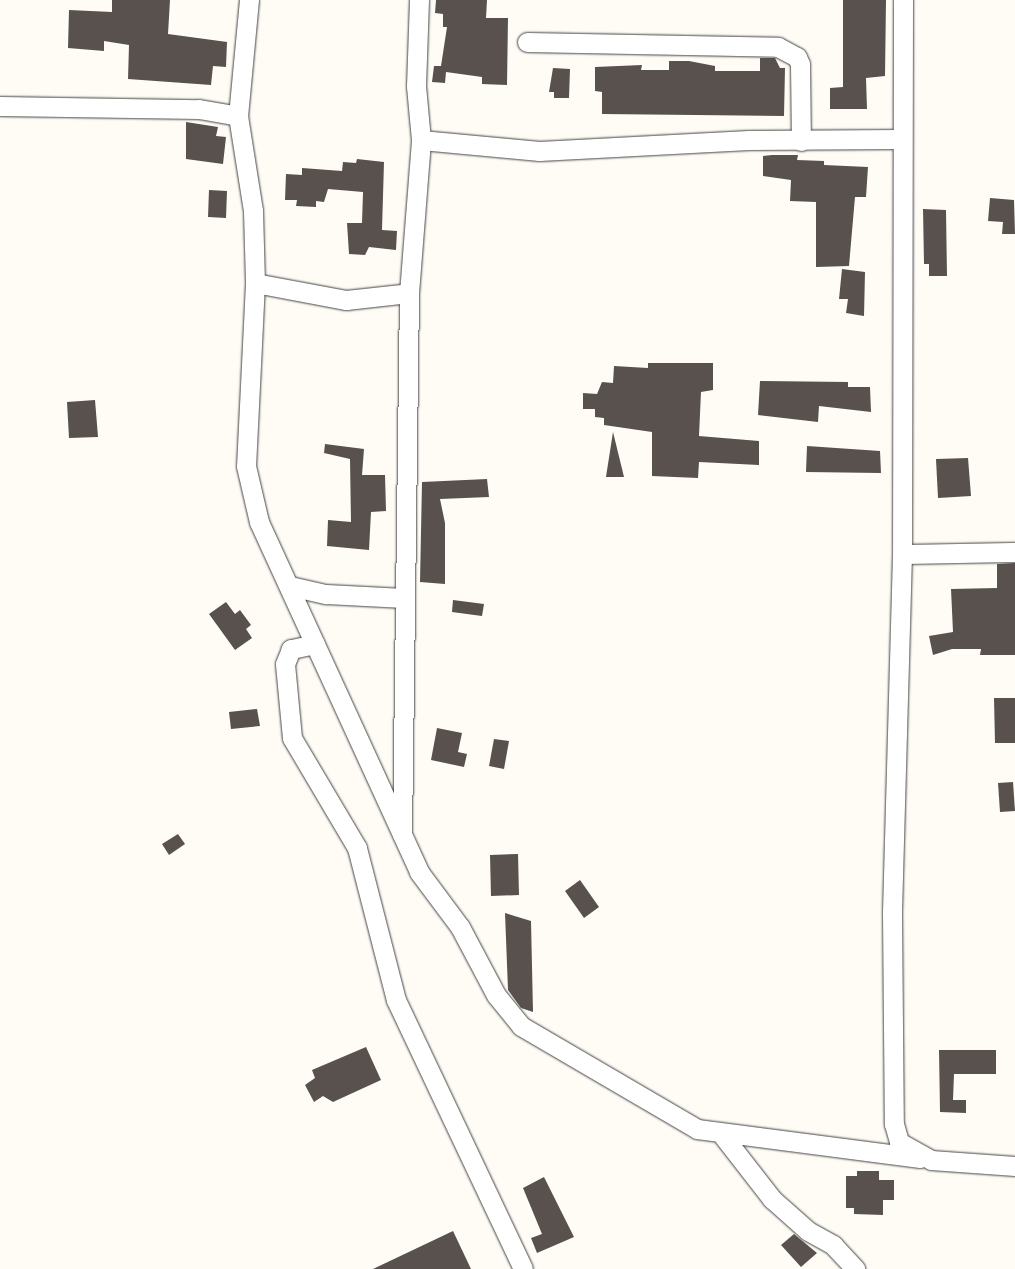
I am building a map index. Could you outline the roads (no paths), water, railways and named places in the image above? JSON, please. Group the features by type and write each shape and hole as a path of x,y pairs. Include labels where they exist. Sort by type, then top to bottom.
{"street":[{"path":"249,0 238,116 253,211 255,283 246,466 260,522 402,838 419,872 460,927 496,995 521,1026 673,1117 723,1136 931,1160 1015,1166"},
{"path":"402,838 409,293 421,140 416,67 419,0"},
{"path":"903,0 900,139 902,554 892,913 894,1124 899,1142 931,1160"},
{"path":"526,42 778,47 797,57 800,64 801,142"},
{"path":"0,106 205,109 238,116"},
{"path":"421,140 539,151 900,139"},
{"path":"255,283 346,300 409,293"},
{"path":"902,554 1015,552"},
{"path":"290,586 326,594 404,598"},
{"path":"315,644 291,649 285,664 292,738 356,848 396,1000 523,1269"},
{"path":"723,1136 772,1199 808,1231 833,1245 855,1269"}]}
